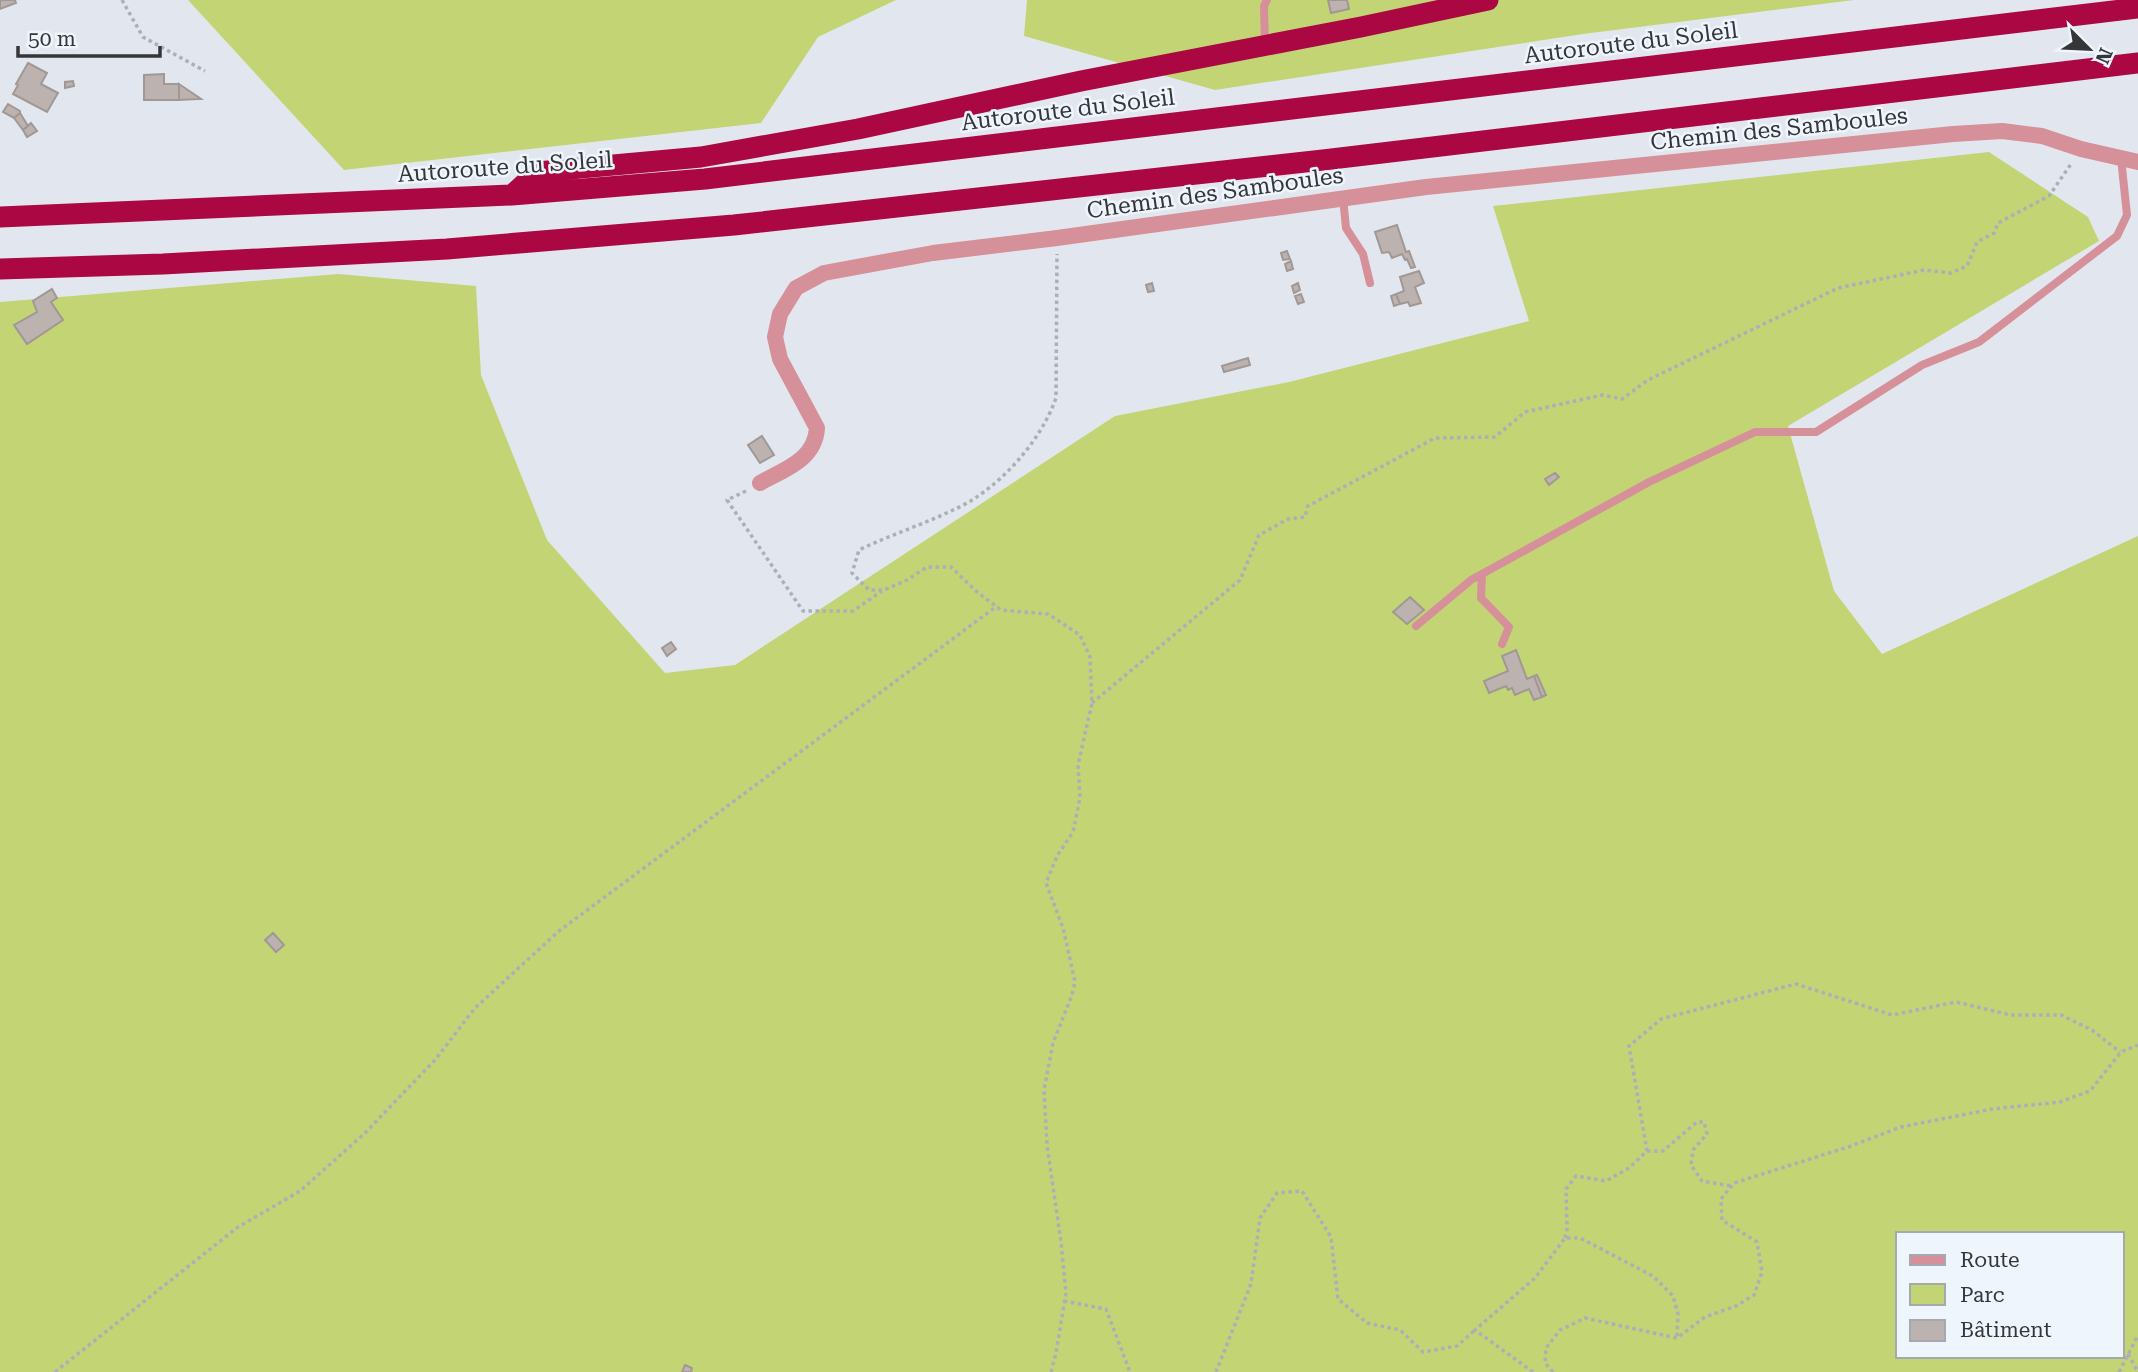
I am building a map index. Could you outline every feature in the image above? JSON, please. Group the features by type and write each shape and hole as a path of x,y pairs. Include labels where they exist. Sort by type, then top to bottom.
{"highway":[{"path":"512,195 537,172 701,157 858,129 1081,81 1488,0"},
{"name":"Autoroute du Soleil","path":"0,217 512,195 719,178 2138,8"},
{"path":"0,269 163,264 447,249 734,225 1336,159 2138,63"}],"street":[{"name":"Chemin des Samboules","path":"760,483 807,456 816,439 817,428 780,359 775,337 780,314 796,288 824,273 933,253 1426,187 1952,134 2002,131 2042,136 2081,149 2138,162"}],"lane":[{"path":"1265,46 1266,0"},
{"path":"1416,626 1471,580 1649,482 1755,432 1816,432 1922,365 1979,342 2117,236 2127,215 2121,158"},
{"path":"1343,198 1346,228 1363,254 1370,283"},
{"path":"1482,574 1480,598 1508,627 1502,644"}],"path":[{"path":"122,0 142,37 205,71"},
{"path":"1092,703 1240,580 1259,535 1288,519 1306,517 1308,506 1435,438 1495,437 1525,412 1602,395 1622,399 1648,380 1838,288 1924,270 1951,273 1966,266 1977,242 1994,233 1998,223 2049,196 2081,149"},
{"path":"884,590 869,590 852,573 859,550 956,510 986,491 1012,467 1049,418 1056,398 1057,238"},
{"path":"760,483 727,500 803,611 853,611 884,590 927,567 951,567 1001,610 1048,614 1080,635 1090,657 1092,703 1078,765 1080,798 1073,832 1057,856 1046,883 1063,928 1075,982 1053,1043 1044,1090 1047,1145 1066,1293 1051,1372"},
{"path":"55,1372 238,1227 300,1191 365,1133 435,1060 475,1008 559,931 997,606"},
{"path":"1647,1151 1629,1046 1661,1019 1796,984 1892,1015 1956,1002 2011,1015 2061,1015 2092,1030 2120,1052"},
{"path":"1553,1372 1545,1363 1546,1348 1560,1330 1585,1318 1677,1338 1705,1317 1736,1306 1754,1295 1762,1272 1757,1242 1722,1220 1721,1199 1734,1183 1901,1127 1992,1109 2060,1102 2090,1091 2120,1052 2138,1045"},
{"path":"1216,1372 1251,1284 1259,1218 1277,1193 1302,1191 1331,1237 1338,1299 1367,1323 1400,1330 1423,1352 1457,1346 1535,1278 1564,1238 1567,1229 1566,1189 1576,1176 1606,1181 1629,1168 1647,1151 1663,1151 1697,1122 1704,1122 1707,1134 1693,1150 1691,1165 1702,1181 1731,1186"},
{"path":"1564,1238 1580,1238 1653,1276 1673,1296 1678,1314 1677,1338"},
{"path":"1065,1301 1106,1309 1130,1372"},
{"path":"1475,1329 1534,1372"},
{"path":"2119,1372 2138,1335"},
{"path":"2128,1354 2138,1372"}],"green space":[{"path":"188,0 896,0 818,37 761,123 344,170"},
{"path":"1027,0 1854,0 1583,34 1215,90 1024,36"},
{"path":"1989,152 2088,217 2099,241 1788,426 1834,591 1882,654 2138,536 2138,1372 0,1372 0,302 338,274 476,286 481,375 547,540 665,673 735,665 1115,416 1289,382 1529,321 1493,206"}],"building":[{"path":"0,0 15,0 16,3 0,9"},
{"path":"1328,0 1347,0 1349,9 1331,13"},
{"path":"28,63 47,73 41,84 58,93 47,112 13,94"},
{"path":"164,74 164,84 179,84 179,100 144,100 144,75"},
{"path":"73,81 74,86 65,88 65,82"},
{"path":"179,84 201,99 179,100"},
{"path":"8,104 20,111 14,118 3,112"},
{"path":"20,113 28,126 23,130 14,118"},
{"path":"31,123 37,131 27,137 23,130"},
{"path":"1397,225 1406,252 1409,251 1415,267 1411,268 1402,254 1392,258 1389,252 1382,253 1375,232"},
{"path":"1287,251 1290,259 1283,260 1281,253"},
{"path":"1291,261 1293,269 1287,271 1285,264"},
{"path":"1419,271 1424,283 1415,287 1421,303 1410,306 1408,302 1400,304 1396,294 1404,291 1400,277"},
{"path":"1152,283 1154,291 1148,292 1146,285"},
{"path":"1298,283 1300,290 1294,293 1292,286"},
{"path":"52,289 57,298 51,302 63,320 27,344 14,325 37,312 33,301"},
{"path":"1301,294 1304,302 1298,304 1295,296"},
{"path":"1396,294 1400,304 1394,306 1391,296"},
{"path":"1248,358 1250,365 1224,372 1222,366"},
{"path":"762,436 774,455 760,463 748,445"},
{"path":"1555,473 1559,477 1549,485 1545,479"},
{"path":"1410,597 1424,610 1407,624 1393,612"},
{"path":"671,642 676,649 667,656 662,648"},
{"path":"1516,650 1527,679 1534,676 1542,697 1534,700 1529,689 1515,695 1512,688 1508,690 1506,686 1489,693 1484,681 1508,671 1502,656"},
{"path":"1537,675 1546,695 1542,697 1534,676"},
{"path":"273,933 284,945 276,952 265,940"},
{"path":"685,1365 692,1368 691,1372 682,1372"}]}
